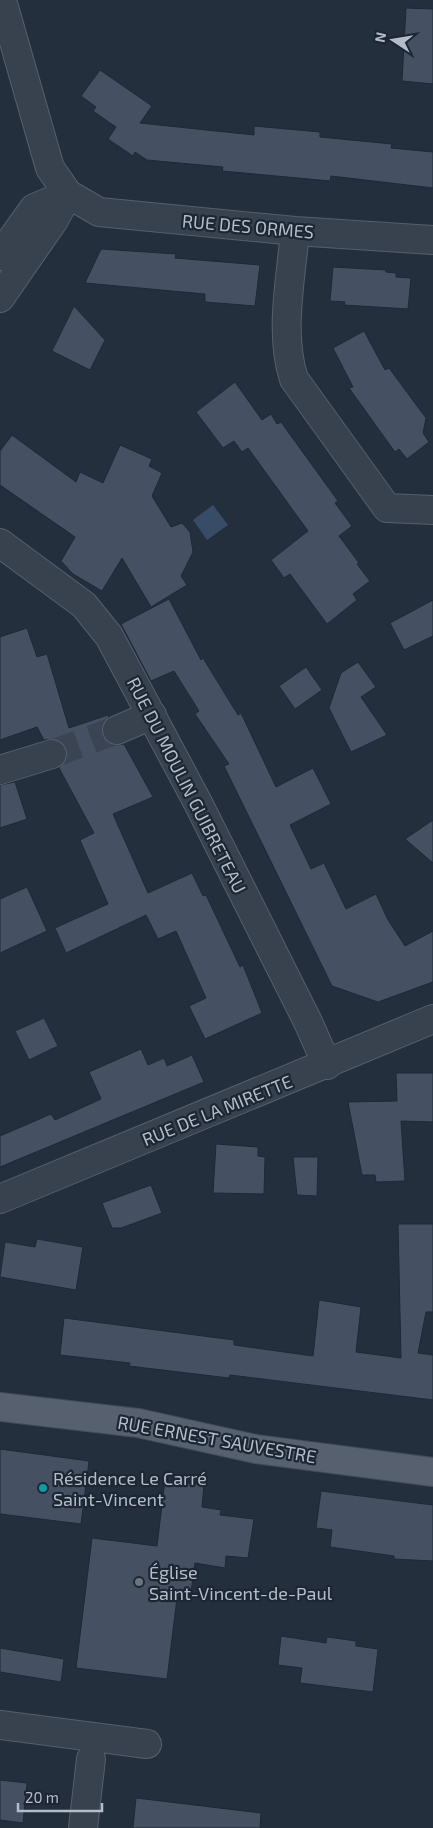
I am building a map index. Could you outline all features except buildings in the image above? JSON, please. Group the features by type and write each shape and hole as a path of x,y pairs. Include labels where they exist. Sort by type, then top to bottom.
{"main road":[{"name":"RUE ERNEST SAUVESTRE","path":"0,1407 138,1423 256,1449 433,1472"}],"street":[{"path":"2,0 50,168 68,194"},
{"path":"0,256 34,208 68,194"},
{"path":"0,298 54,220 68,194"},
{"name":"RUE DES ORMES","path":"68,194 99,212 295,231 433,240"},
{"path":"295,231 286,340 289,364 294,379 387,508 433,510"},
{"name":"RUE DU MOULIN GUIBRETEAU","path":"0,542 84,605 109,636 152,715 308,1022 327,1065"},
{"path":"117,730 152,715"},
{"path":"0,770 52,754"},
{"name":"RUE DE LA MIRETTE","path":"0,1199 327,1065 433,1019"},
{"path":"0,1725 147,1744"},
{"path":"83,1828 91,1760"}],"water":[{"path":"213,505 228,525 207,540 193,520"}],"tunnel":[{"path":"52,754 117,730"}],"place":[{"name":"Résidence Le Carré Saint-Vincent","path":"43,1488"},
{"name":"Église Saint-Vincent-de-Paul","path":"139,1582"}]}
